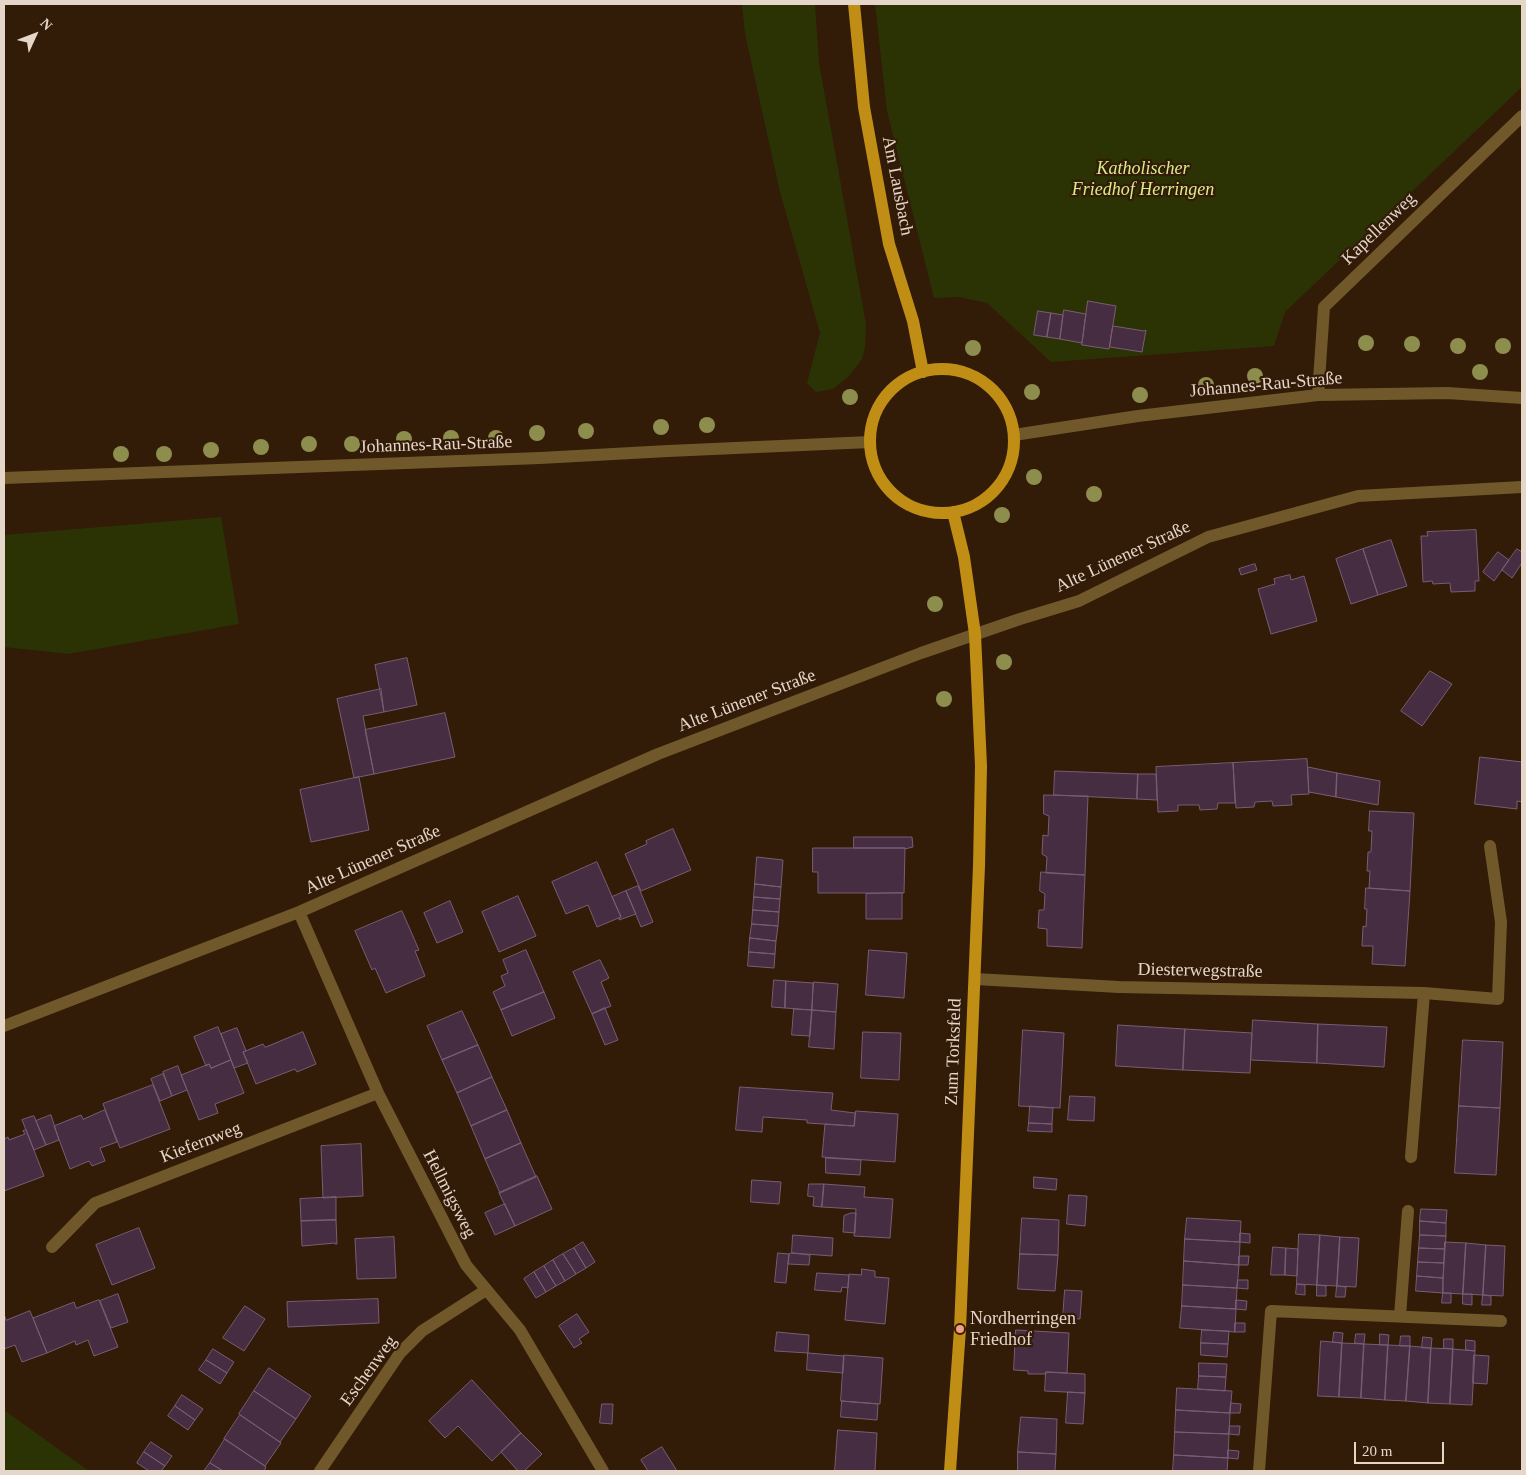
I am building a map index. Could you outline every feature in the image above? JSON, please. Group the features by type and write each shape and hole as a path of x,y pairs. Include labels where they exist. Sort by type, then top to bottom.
{"main road":[{"name":"Am Lausbach","path":"854,4 864,107 889,244 913,321 924,372"},
{"path":"939,369 954,370 984,382 1005,406 1011,420 1014,436 1011,462 999,486 978,504 953,512 938,513 922,511 908,504 885,485 877,472 870,442 874,419 884,398 902,382 924,372 939,369"},
{"path":"953,512 964,557 975,634"},
{"name":"Zum Torksfeld","path":"950,1471 960,1329 980,834 981,766 975,634"}],"street":[{"name":"Kapellenweg","path":"1318,395 1324,307 1522,116"},
{"name":"Johannes-Rau-Straße","path":"1014,436 1138,416 1318,395 1446,393 1522,398"},
{"name":"Johannes-Rau-Straße","path":"4,478 540,458 870,442"},
{"name":"Alte Lünener Straße","path":"4,1026 299,912 658,754 912,656 1079,600 1208,537 1358,496 1522,486"},
{"name":"Diesterwegstraße","path":"975,979 1119,987 1424,993 1498,999 1501,922 1490,846"},
{"name":"Hellmigsweg","path":"299,912 378,1093 466,1265 520,1330 603,1471"},
{"path":"1411,1157 1424,993"},
{"name":"Kiefernweg","path":"52,1247 95,1204 378,1093"},
{"path":"1400,1316 1408,1211"},
{"name":"Eschenweg","path":"320,1471 400,1353 422,1331 486,1290"},
{"path":"1258,1471 1271,1311 1501,1321"}],"green space":[{"path":"742,4 815,4 819,63 866,324 865,348 862,359 848,377 833,389 816,392 807,383 820,333 780,192 745,34"},
{"name":"Katholischer Friedhof Herringen","path":"875,4 1522,4 1522,87 1285,312 1274,346 1051,362 987,303 959,297 934,298 887,111"},
{"path":"221,517 239,624 68,654 4,647 4,535"},
{"path":"4,1410 89,1471 4,1471"}],"building":[{"path":"1088,301 1116,306 1109,349 1082,345"},
{"path":"1064,310 1086,314 1082,343 1060,339"},
{"path":"1038,311 1051,313 1047,337 1034,335"},
{"path":"1051,313 1063,315 1060,339 1047,337"},
{"path":"1113,326 1146,330 1142,352 1110,347"},
{"path":"1476,530 1479,581 1475,581 1475,591 1451,592 1450,583 1433,584 1432,581 1423,582 1421,536 1428,536 1427,532"},
{"path":"1391,540 1407,586 1378,595 1363,549"},
{"path":"1363,549 1378,595 1351,604 1336,559"},
{"path":"1517,549 1522,552 1522,563 1512,578 1502,570"},
{"path":"1498,552 1509,560 1494,581 1483,572"},
{"path":"1255,564 1257,570 1241,575 1239,569"},
{"path":"1290,575 1291,580 1304,576 1317,621 1271,634 1258,589 1275,584 1274,579"},
{"path":"407,658 417,705 384,712 375,665"},
{"path":"1430,671 1452,684 1422,726 1401,711"},
{"path":"381,689 384,712 363,716 374,774 354,778 337,699"},
{"path":"445,713 455,757 374,774 365,730"},
{"path":"1480,757 1522,762 1522,802 1517,801 1517,809 1475,804"},
{"path":"1307,759 1309,794 1291,795 1292,805 1273,806 1272,801 1255,802 1254,807 1236,808 1233,763"},
{"path":"1233,763 1235,803 1218,803 1217,809 1200,810 1199,805 1178,805 1178,811 1158,812 1156,767"},
{"path":"1308,767 1337,773 1336,797 1309,792"},
{"path":"1055,771 1138,774 1137,799 1054,795"},
{"path":"1337,773 1380,781 1378,805 1336,797"},
{"path":"1138,774 1156,774 1157,800 1137,799"},
{"path":"359,777 369,830 311,842 300,790"},
{"path":"1044,795 1088,796 1085,875 1046,873 1047,857 1042,854 1043,835 1048,836 1049,816 1044,814"},
{"path":"1370,811 1414,813 1410,891 1369,888 1370,871 1367,871 1368,852 1371,852 1372,831 1369,831"},
{"path":"673,829 691,870 641,891 625,854 647,844 646,841"},
{"path":"854,837 912,837 913,847 905,849 854,848"},
{"path":"813,848 905,848 904,893 818,893 818,872 813,872"},
{"path":"757,857 783,860 781,887 755,884"},
{"path":"597,862 621,917 597,927 588,905 566,914 552,882"},
{"path":"1041,872 1085,875 1082,948 1047,946 1047,929 1038,928 1039,910 1044,910 1045,894 1040,891"},
{"path":"755,884 781,887 780,899 754,897"},
{"path":"638,886 653,922 641,927 626,891"},
{"path":"1366,888 1410,891 1405,966 1372,964 1373,946 1362,946 1363,926 1366,927"},
{"path":"626,891 636,914 619,920 621,917 612,897"},
{"path":"902,893 902,919 866,919 866,894"},
{"path":"518,896 536,936 499,952 482,912"},
{"path":"754,897 780,899 779,912 753,910"},
{"path":"450,901 463,932 437,943 424,913"},
{"path":"753,910 779,912 778,926 752,924"},
{"path":"402,911 419,950 415,951 425,976 386,993 375,968 372,970 355,931"},
{"path":"752,924 778,926 776,941 750,938"},
{"path":"750,938 776,941 775,954 749,952"},
{"path":"526,950 544,992 501,1010 493,992 505,986 501,976 508,973 503,960"},
{"path":"869,950 907,953 904,998 866,995"},
{"path":"749,952 775,954 774,968 748,966"},
{"path":"600,960 609,978 601,982 611,1006 592,1014 573,972"},
{"path":"774,980 786,981 785,1008 772,1007"},
{"path":"786,981 813,983 812,1010 785,1008"},
{"path":"814,982 838,984 836,1012 812,1010"},
{"path":"544,992 555,1018 512,1036 501,1010"},
{"path":"605,1008 618,1040 605,1045 592,1014"},
{"path":"794,1009 812,1010 810,1036 792,1035"},
{"path":"812,1010 836,1012 834,1049 809,1047"},
{"path":"462,1011 478,1045 442,1060 427,1026"},
{"path":"1253,1020 1318,1024 1317,1063 1251,1060"},
{"path":"1318,1024 1387,1027 1384,1067 1317,1063"},
{"path":"1118,1025 1185,1029 1183,1070 1116,1066"},
{"path":"218,1027 231,1060 211,1068 209,1064 206,1066 194,1037"},
{"path":"237,1028 246,1051 243,1052 248,1063 234,1068 221,1034"},
{"path":"1185,1029 1252,1033 1250,1073 1183,1070"},
{"path":"1023,1030 1064,1033 1060,1108 1019,1106"},
{"path":"303,1032 316,1064 297,1072 295,1069 256,1084 243,1052 263,1044 265,1047"},
{"path":"863,1032 901,1033 899,1080 861,1078"},
{"path":"1463,1040 1503,1042 1500,1108 1459,1106"},
{"path":"478,1045 492,1077 457,1093 442,1060"},
{"path":"231,1060 244,1093 215,1104 218,1113 199,1120 181,1075 209,1064 211,1068"},
{"path":"178,1066 187,1090 172,1096 163,1072"},
{"path":"163,1074 172,1096 160,1101 151,1079"},
{"path":"492,1077 507,1110 471,1126 457,1093"},
{"path":"153,1085 170,1129 120,1148 103,1104"},
{"path":"740,1087 833,1093 831,1110 855,1113 854,1126 807,1123 807,1120 763,1117 762,1132 736,1130"},
{"path":"1070,1096 1095,1097 1094,1121 1068,1120"},
{"path":"1030,1106 1053,1108 1052,1124 1029,1123"},
{"path":"1459,1106 1500,1108 1496,1175 1455,1173"},
{"path":"105,1110 117,1142 100,1148 105,1161 92,1166 89,1161 70,1169 54,1126 81,1115 83,1119"},
{"path":"507,1110 521,1143 485,1159 471,1126"},
{"path":"856,1111 898,1114 895,1162 822,1157 825,1124 854,1126"},
{"path":"51,1115 59,1140 46,1145 36,1121"},
{"path":"34,1116 46,1145 34,1150 22,1120"},
{"path":"1029,1123 1052,1124 1052,1132 1028,1131"},
{"path":"26,1130 44,1176 4,1191 4,1139 8,1137 9,1140 25,1134 23,1131"},
{"path":"521,1143 536,1177 500,1193 485,1159"},
{"path":"361,1144 363,1196 323,1198 321,1146"},
{"path":"826,1158 861,1160 860,1175 826,1173"},
{"path":"537,1176 552,1209 515,1226 499,1193"},
{"path":"1034,1177 1057,1179 1056,1190 1034,1188"},
{"path":"752,1180 781,1182 779,1204 751,1202"},
{"path":"809,1184 824,1184 822,1207 813,1206 814,1197 808,1196"},
{"path":"824,1184 865,1187 864,1197 893,1199 890,1238 854,1236 856,1209 822,1207"},
{"path":"1069,1195 1087,1196 1085,1226 1067,1224"},
{"path":"336,1197 336,1220 301,1221 300,1199"},
{"path":"505,1204 515,1226 495,1235 485,1213"},
{"path":"1421,1209 1447,1210 1446,1223 1420,1221"},
{"path":"856,1213 855,1233 843,1232 844,1216"},
{"path":"1022,1218 1059,1220 1058,1255 1020,1254"},
{"path":"1187,1218 1241,1221 1240,1242 1185,1239"},
{"path":"336,1220 337,1244 302,1246 301,1221"},
{"path":"1420,1221 1446,1223 1446,1236 1420,1235"},
{"path":"139,1228 155,1268 112,1285 96,1245"},
{"path":"1240,1233 1250,1234 1250,1243 1240,1242"},
{"path":"1299,1234 1320,1235 1317,1285 1297,1284"},
{"path":"793,1235 833,1238 832,1256 792,1253"},
{"path":"1320,1235 1340,1237 1337,1286 1317,1285"},
{"path":"1420,1235 1446,1236 1445,1249 1419,1248"},
{"path":"394,1237 396,1278 357,1279 355,1239"},
{"path":"1340,1237 1359,1238 1356,1287 1337,1286"},
{"path":"1185,1239 1240,1242 1239,1265 1184,1261"},
{"path":"583,1242 595,1262 586,1268 574,1248"},
{"path":"1445,1242 1466,1243 1463,1294 1443,1293"},
{"path":"1466,1243 1486,1245 1483,1295 1463,1294"},
{"path":"1486,1245 1505,1246 1503,1296 1483,1295"},
{"path":"1273,1247 1286,1248 1285,1275 1271,1275"},
{"path":"574,1248 586,1268 576,1274 563,1254"},
{"path":"1286,1248 1298,1249 1297,1276 1285,1275"},
{"path":"1419,1248 1445,1249 1444,1263 1418,1262"},
{"path":"778,1253 789,1254 786,1283 775,1282"},
{"path":"563,1254 576,1274 565,1281 553,1260"},
{"path":"789,1254 810,1255 809,1265 788,1264"},
{"path":"1020,1254 1058,1255 1055,1291 1018,1289"},
{"path":"1239,1256 1249,1256 1248,1265 1239,1265"},
{"path":"553,1260 565,1281 556,1286 544,1266"},
{"path":"1184,1261 1239,1265 1237,1288 1183,1285"},
{"path":"1418,1262 1444,1263 1443,1278 1417,1276"},
{"path":"544,1266 556,1286 546,1292 534,1272"},
{"path":"862,1269 875,1271 875,1277 889,1278 885,1324 845,1320 849,1274 861,1275"},
{"path":"534,1272 546,1292 536,1298 524,1279"},
{"path":"817,1273 849,1275 848,1288 842,1287 841,1292 815,1290"},
{"path":"1417,1276 1443,1278 1443,1293 1416,1291"},
{"path":"1238,1280 1248,1280 1248,1289 1237,1288"},
{"path":"1297,1284 1305,1285 1305,1295 1296,1294"},
{"path":"1183,1285 1237,1288 1236,1309 1182,1306"},
{"path":"1317,1285 1326,1286 1326,1296 1317,1296"},
{"path":"1337,1286 1346,1287 1345,1297 1336,1297"},
{"path":"1065,1290 1082,1291 1080,1319 1063,1318"},
{"path":"1443,1293 1451,1293 1451,1303 1442,1303"},
{"path":"118,1294 128,1322 111,1328 100,1301"},
{"path":"1463,1294 1472,1294 1472,1305 1463,1304"},
{"path":"1483,1295 1491,1296 1491,1305 1482,1305"},
{"path":"378,1299 379,1323 288,1327 287,1302"},
{"path":"99,1300 118,1347 94,1356 88,1340 76,1345 75,1341 47,1353 33,1318 74,1302 76,1308"},
{"path":"1236,1300 1247,1301 1246,1310 1236,1309"},
{"path":"245,1306 265,1319 244,1351 223,1338"},
{"path":"1182,1306 1236,1309 1235,1332 1180,1328"},
{"path":"30,1311 47,1353 22,1362 15,1345 4,1349 4,1314 6,1320"},
{"path":"577,1314 589,1332 579,1339 582,1343 574,1348 559,1326"},
{"path":"1235,1323 1245,1323 1245,1332 1235,1332"},
{"path":"1016,1330 1069,1333 1067,1373 1046,1372 1046,1374 1028,1374 1028,1371 1014,1370"},
{"path":"1202,1330 1229,1331 1228,1344 1201,1343"},
{"path":"777,1332 809,1335 808,1353 775,1351"},
{"path":"1334,1332 1343,1333 1342,1343 1333,1342"},
{"path":"1356,1334 1365,1334 1364,1344 1355,1343"},
{"path":"1380,1334 1389,1335 1388,1345 1380,1345"},
{"path":"1401,1336 1410,1336 1410,1346 1400,1346"},
{"path":"1423,1337 1432,1338 1431,1348 1422,1348"},
{"path":"1444,1339 1453,1339 1453,1349 1444,1348"},
{"path":"1466,1340 1475,1341 1475,1351 1466,1350"},
{"path":"1321,1341 1342,1343 1339,1397 1318,1396"},
{"path":"1201,1343 1228,1344 1227,1357 1201,1355"},
{"path":"1342,1343 1364,1344 1361,1398 1339,1397"},
{"path":"1364,1344 1388,1345 1385,1400 1361,1398"},
{"path":"1388,1345 1410,1346 1406,1401 1385,1400"},
{"path":"1410,1346 1431,1348 1428,1403 1406,1401"},
{"path":"1431,1348 1453,1349 1450,1404 1428,1403"},
{"path":"213,1349 234,1362 227,1373 206,1360"},
{"path":"1453,1349 1475,1351 1472,1405 1450,1404"},
{"path":"808,1353 844,1356 843,1373 807,1370"},
{"path":"844,1355 883,1358 880,1404 841,1401"},
{"path":"1474,1355 1489,1356 1487,1384 1473,1383"},
{"path":"206,1360 227,1373 220,1384 199,1370"},
{"path":"1199,1363 1227,1364 1226,1377 1199,1376"},
{"path":"269,1368 311,1396 296,1419 254,1391"},
{"path":"1046,1372 1085,1374 1085,1393 1045,1391"},
{"path":"1199,1376 1226,1377 1225,1391 1198,1389"},
{"path":"472,1380 521,1433 492,1461 458,1426 445,1438 429,1421"},
{"path":"1177,1388 1232,1391 1230,1413 1176,1410"},
{"path":"254,1391 296,1419 280,1442 239,1414"},
{"path":"1068,1392 1085,1393 1083,1424 1066,1423"},
{"path":"182,1395 203,1409 195,1420 175,1406"},
{"path":"842,1401 878,1404 877,1420 841,1417"},
{"path":"1231,1403 1241,1404 1240,1413 1230,1413"},
{"path":"602,1404 613,1404 612,1424 600,1423"},
{"path":"175,1406 195,1420 188,1430 168,1416"},
{"path":"1176,1410 1230,1413 1229,1434 1175,1432"},
{"path":"240,1415 281,1443 265,1466 224,1439"},
{"path":"1021,1417 1057,1419 1056,1454 1018,1452"},
{"path":"1230,1426 1240,1426 1239,1435 1229,1434"},
{"path":"838,1430 877,1433 875,1471 835,1471"},
{"path":"1175,1432 1229,1434 1228,1458 1174,1455"},
{"path":"521,1433 542,1454 524,1471 518,1471 501,1452"},
{"path":"225,1439 265,1466 264,1471 223,1471 210,1463"},
{"path":"151,1442 172,1456 165,1466 144,1452"},
{"path":"662,1447 677,1471 648,1471 641,1460"},
{"path":"1228,1450 1239,1451 1238,1459 1228,1458"},
{"path":"144,1452 165,1466 161,1471 149,1471 137,1463"},
{"path":"1018,1452 1056,1454 1055,1471 1018,1471"},
{"path":"1174,1455 1228,1458 1227,1471 1173,1471"},
{"path":"210,1463 223,1471 204,1471"}],"place":[{"name":"Nordherringen Friedhof","path":"960,1329"}]}
